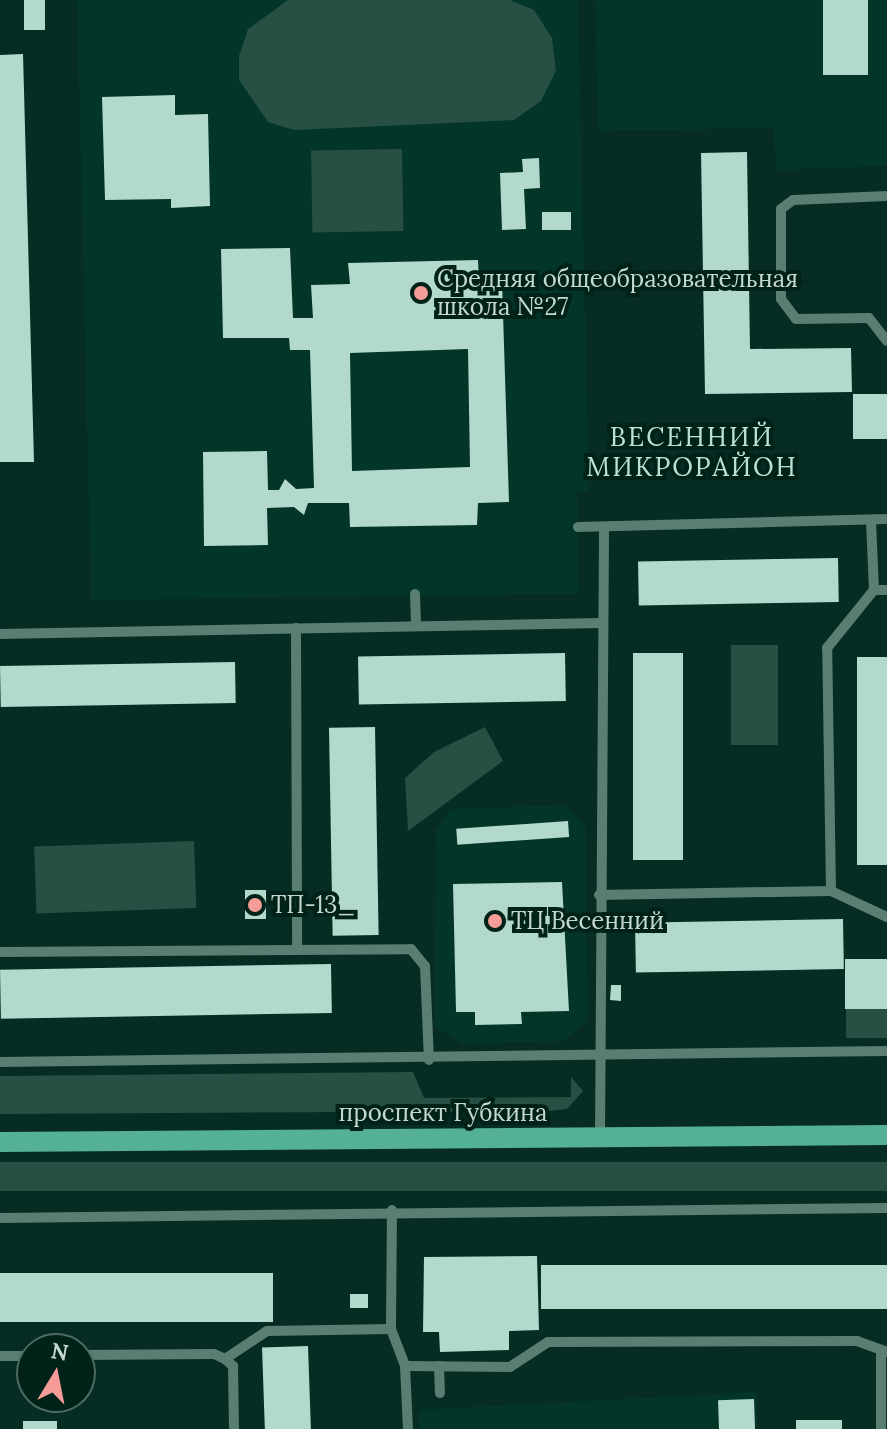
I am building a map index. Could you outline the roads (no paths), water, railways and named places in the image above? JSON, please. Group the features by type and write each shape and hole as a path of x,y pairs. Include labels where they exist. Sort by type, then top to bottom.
{"main road":[{"name":"проспект Губкина","path":"0,1142 887,1135"}],"lane":[{"path":"887,196 793,200 781,209 781,299 796,319 869,318 887,341"},
{"path":"578,527 887,519"},
{"path":"831,891 827,648 874,590 871,520"},
{"path":"600,1138 599,895 604,527"},
{"path":"874,590 887,590"},
{"path":"415,594 416,625"},
{"path":"0,634 602,623"},
{"path":"296,628 297,946"},
{"path":"599,895 831,891 887,917"},
{"path":"0,952 297,946 411,949 425,966 429,1060"},
{"path":"0,1062 598,1058 887,1051"},
{"path":"0,1218 392,1210 887,1208"},
{"path":"392,1210 391,1329 405,1366 408,1429"},
{"path":"225,1359 267,1331 391,1329"},
{"path":"405,1366 510,1367 548,1342 857,1341 884,1352 881,1429"},
{"path":"96,1355 214,1354 225,1359 233,1366 234,1429"},
{"path":"439,1366 440,1393"}],"place":[{"name":"Средняя общеобразовательная школа №27","path":"421,293"},
{"name":"ТП-13_","path":"255,905"},
{"name":"ТЦ Весенний","path":"495,921"}],"district":[{"name":"ВЕСЕННИЙ МИКРОРАЙОН","path":"692,452"}]}
